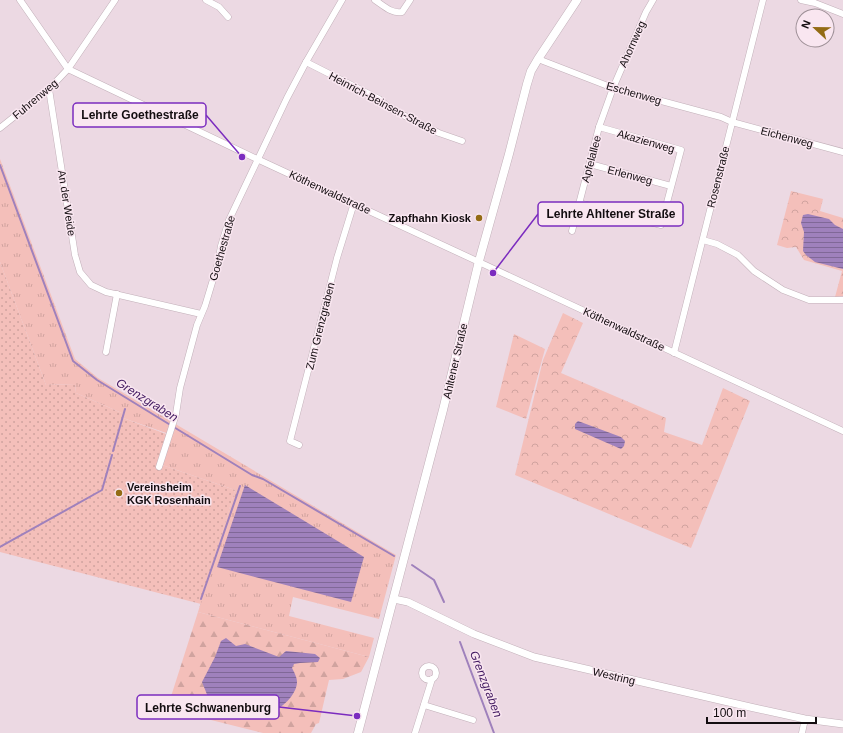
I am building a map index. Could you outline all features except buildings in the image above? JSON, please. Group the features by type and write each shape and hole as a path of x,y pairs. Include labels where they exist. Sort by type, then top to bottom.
{"main road":[{"name":"Ahltener Straße","path":"359,733 443,410 479,261 527,84 531,71 538,59 577,0"}],"street":[{"name":"Köthenwaldstraße","path":"20,0 68,69 257,159 843,431"},
{"name":"Fuhrenweg","path":"0,128 48,89 68,69 115,0"},
{"path":"206,0 219,7 228,17"},
{"name":"Goethestraße","path":"159,467 177,409 180,388 201,314 205,306 218,263 221,246 229,220 257,159 306,62 342,0"},
{"path":"375,0 397,13 402,12 410,0"},
{"name":"Ahornweg","path":"613,88 646,12 654,0"},
{"name":"Rosenstraße","path":"674,353 763,0"},
{"path":"801,0 815,3 843,14"},
{"name":"Eschenweg","path":"538,59 613,88 721,117 732,122"},
{"name":"Heinrich-Beinsen-Straße","path":"306,62 379,99 391,109 439,133 462,141"},
{"name":"Apfelallee","path":"572,231 599,127 613,88"},
{"name":"An der Weide","path":"48,89 75,255 80,272 91,284 106,292 201,314"},
{"name":"Eichenweg","path":"732,122 843,152"},
{"name":"Akazienweg","path":"599,127 681,150 671,186"},
{"name":"Erlenweg","path":"590,164 671,186"},
{"path":"579,203 661,224 671,186"},
{"name":"Zum Grenzgraben","path":"299,445 290,441 336,265 354,203"},
{"path":"703,240 717,244 738,255 754,272 783,290 809,300 843,300"},
{"path":"106,352 117,294"},
{"name":"Westring","path":"394,599 408,602 474,634 534,657 742,706 805,719 843,724"},
{"path":"415,733 432,679"},
{"path":"424,705 473,720"},
{"path":"802,733 805,719"}],"green space":[{"path":"0,159 75,359 98,378 396,555 379,619 293,597 289,616 374,638 369,657 198,612 235,490 162,465 169,434 123,418 124,414 76,393 75,384 46,385 0,262"},
{"path":"791,191 823,199 820,211 843,218 843,296 835,297 842,271 804,260 796,247 787,248 777,245"},
{"path":"0,262 46,385 75,384 76,393 124,414 123,418 169,435 162,465 235,490 201,604 0,552"},
{"path":"563,313 583,323 561,373 666,418 664,432 702,445 723,388 750,401 691,548 515,475 543,360"},
{"path":"514,334 545,349 526,419 496,407"},
{"path":"198,612 369,657 361,672 343,679 329,680 319,723 316,724 311,733 263,733 167,709"}],"shaded area":[{"path":"808,214 829,219 835,225 843,229 843,269 815,262 803,251 804,232 801,223 803,215"},
{"path":"578,421 621,437 625,441 624,446 621,449 575,429 575,424"},
{"path":"245,485 364,557 351,602 217,567"},
{"path":"226,638 236,646 245,644 279,657 286,651 315,654 320,658 318,662 294,664 292,668 297,682 294,692 288,701 283,705 274,710 264,711 246,707 234,700 230,703 208,697 202,682 215,657 221,641"}],"waterway":[{"name":"Grenzgraben","path":"0,165 73,361 97,380 252,475 263,479 394,556"},
{"path":"113,451 125,409"},
{"path":"0,547 102,490 112,455"},
{"path":"201,599 240,486"},
{"name":"Grenzgraben","path":"412,565 434,580 444,602"},
{"name":"Grenzgraben","path":"460,642 494,733"}],"place":[{"name":"Lehrte Goethestraße","path":"242,157"},
{"name":"Zapfhahn Kiosk","path":"479,218"},
{"name":"Lehrte Ahltener Straße","path":"493,273"},
{"name":"Vereinsheim KGK Rosenhain","path":"119,493"},
{"name":"Lehrte Schwanenburg","path":"357,716"}]}
